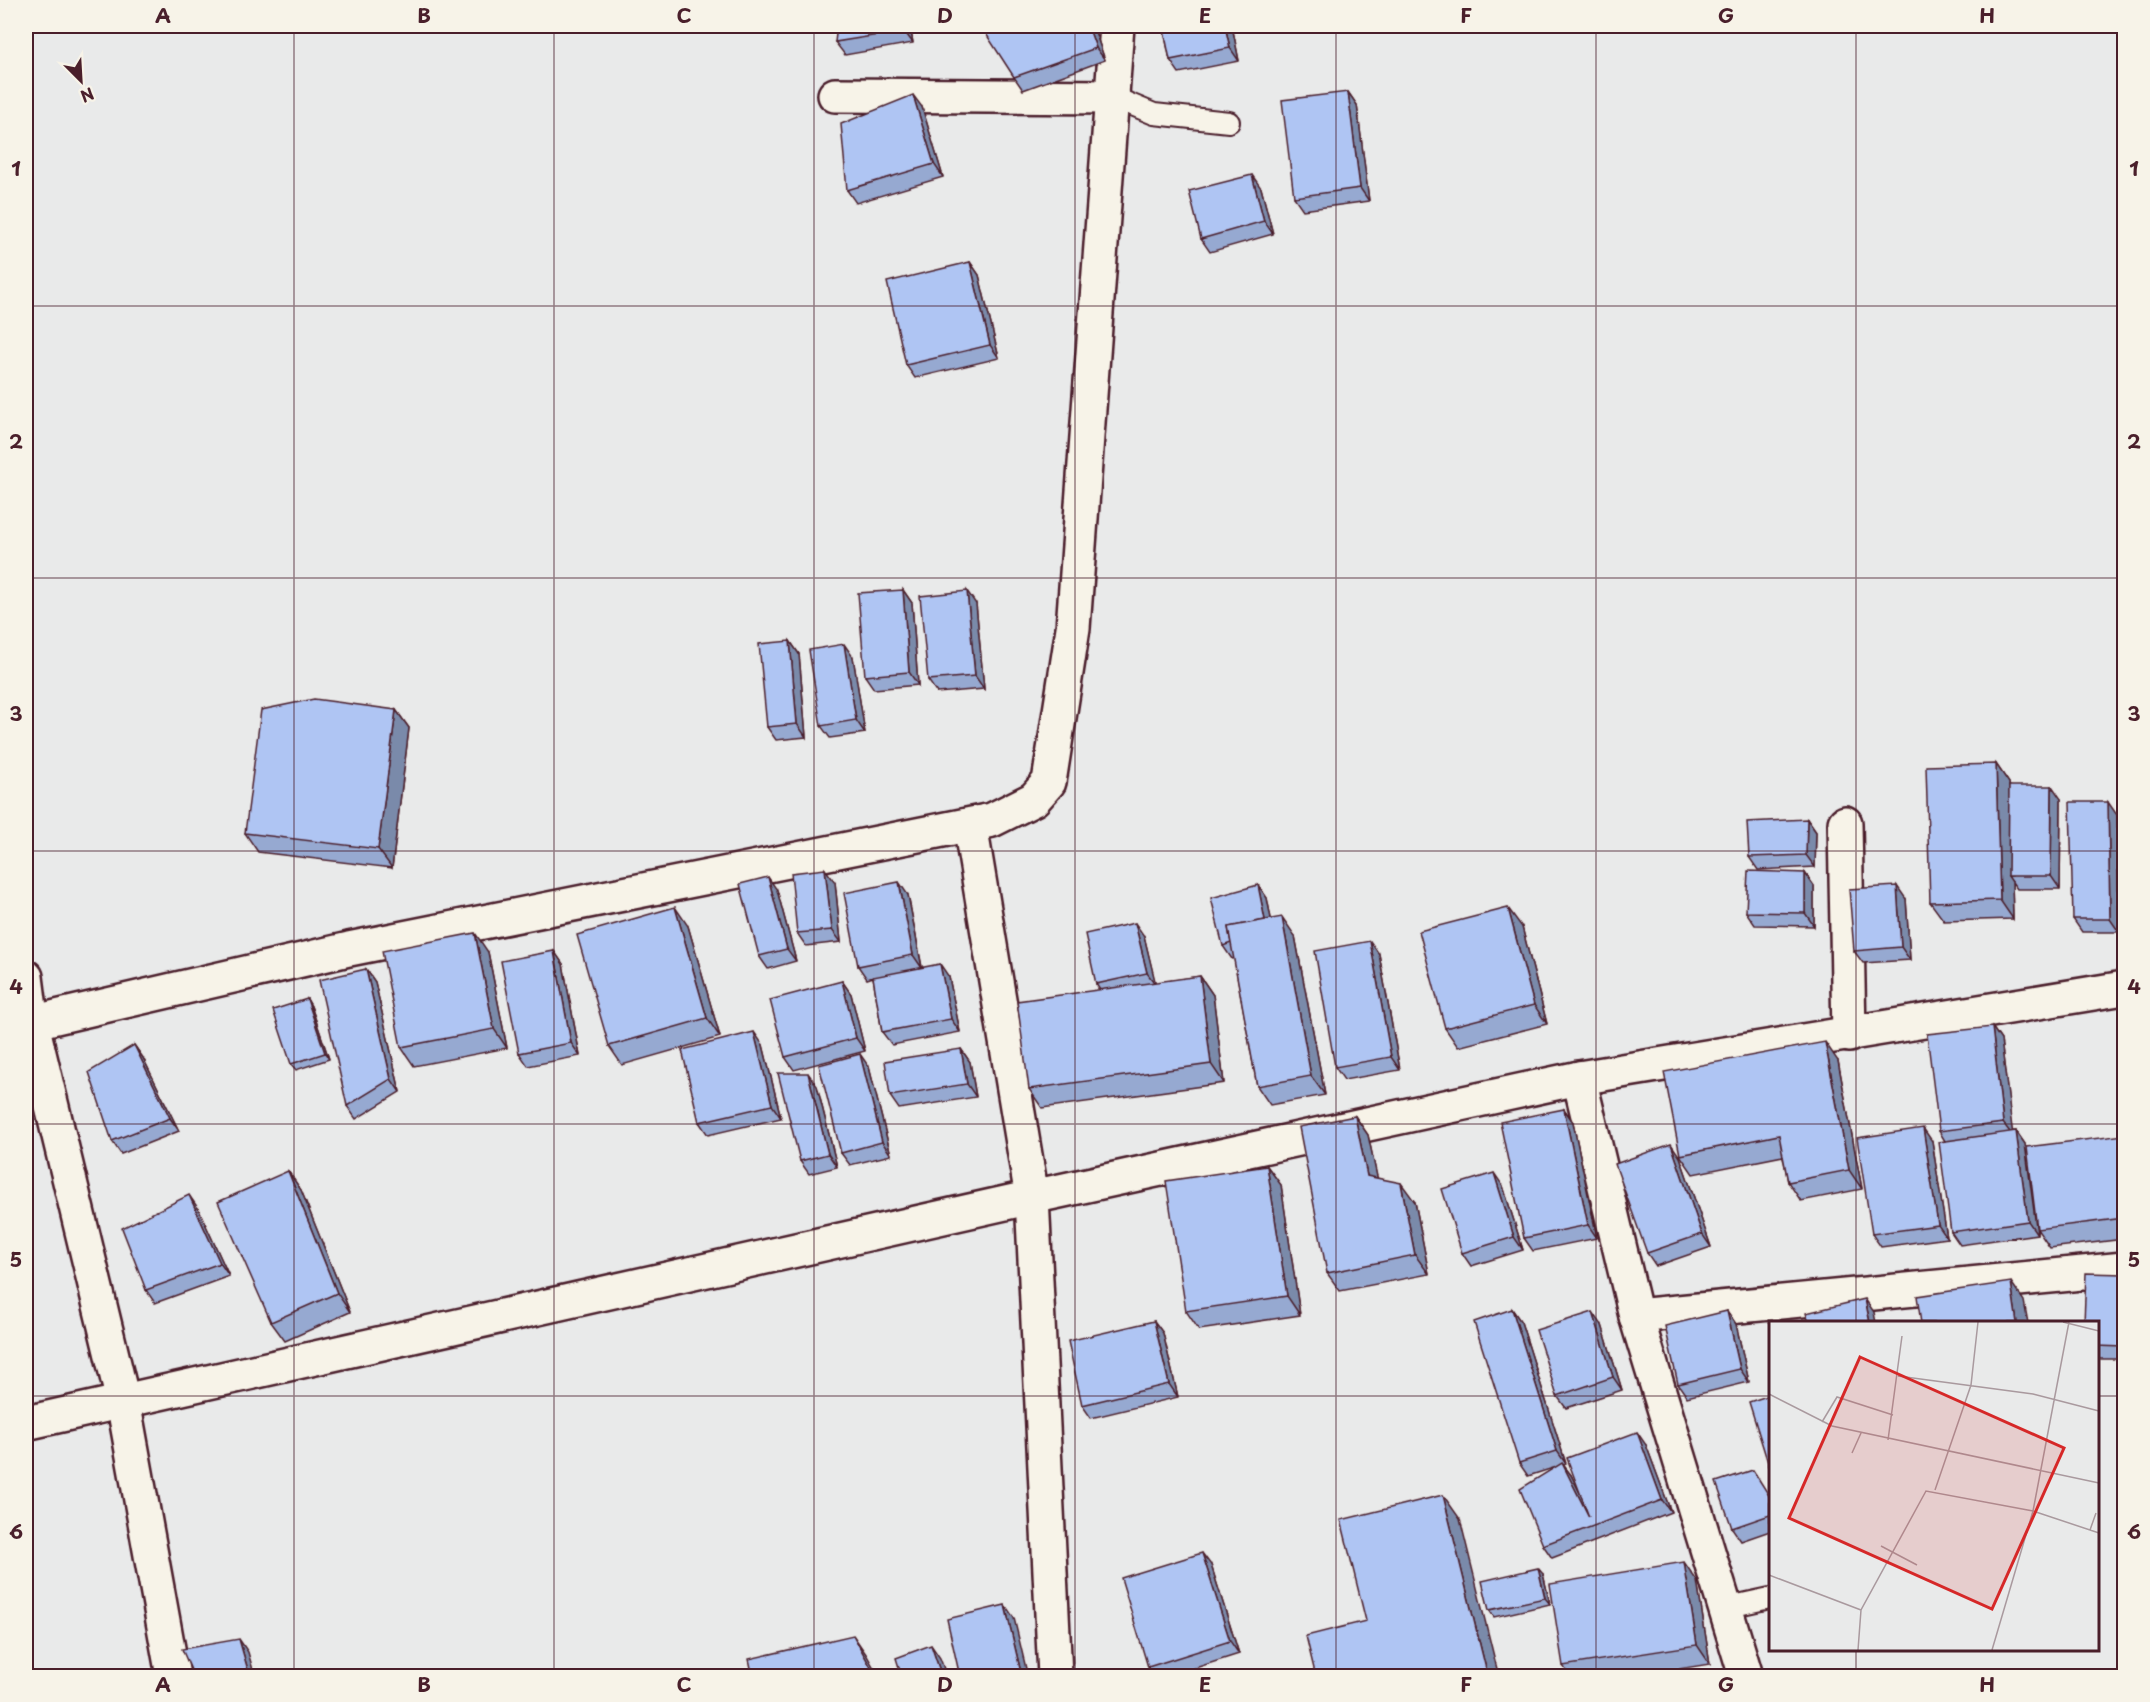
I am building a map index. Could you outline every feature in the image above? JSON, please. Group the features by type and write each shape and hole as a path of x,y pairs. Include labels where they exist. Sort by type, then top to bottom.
{"street":[{"path":"29,1024 349,949 970,825 992,820 1034,799 1049,782 1073,628 1117,26"},
{"path":"835,95 1113,97"},
{"path":"1845,823 1849,1035"},
{"path":"970,825 1032,1197 1055,1677"},
{"path":"26,977 29,1024 123,1401 173,1677"},
{"path":"26,1423 1032,1197 1578,1078 2124,988"},
{"path":"1578,1078 1636,1316 1746,1677"},
{"path":"1636,1316 2124,1269"}],"lane":[{"path":"1113,97 1154,114 1229,122"},
{"path":"1724,1608 1769,1598"}],"building":[{"path":"837,26 903,26 904,31 835,42"},
{"path":"981,26 1088,26 1096,48 1014,77"},
{"path":"1163,26 1225,26 1230,48 1170,60"},
{"path":"1348,92 1360,188 1294,197 1282,100"},
{"path":"913,95 934,164 847,190 841,124"},
{"path":"1252,175 1264,221 1201,239 1189,191"},
{"path":"970,262 990,345 906,365 887,282"},
{"path":"903,590 909,672 865,676 858,593"},
{"path":"967,591 975,676 928,680 920,596"},
{"path":"790,641 797,724 767,727 759,644"},
{"path":"844,644 856,720 821,726 809,650"},
{"path":"314,699 396,710 378,849 245,833 261,710"},
{"path":"1996,764 2000,900 1930,902 1926,766"},
{"path":"2009,786 2052,786 2051,876 2008,876"},
{"path":"2070,802 2108,802 2110,919 2073,919"},
{"path":"1807,819 1806,855 1749,857 1747,822"},
{"path":"825,869 832,930 797,933 791,873"},
{"path":"1748,871 1805,873 1805,913 1746,912"},
{"path":"768,877 787,949 759,956 740,884"},
{"path":"899,882 913,955 858,966 844,893"},
{"path":"1258,885 1265,920 1228,927 1231,943 1223,946 1211,898"},
{"path":"1897,886 1901,947 1854,951 1849,889"},
{"path":"675,907 707,1018 609,1046 577,935"},
{"path":"1508,908 1534,1005 1445,1028 1419,931"},
{"path":"1282,917 1311,1076 1257,1086 1228,927"},
{"path":"1135,923 1147,973 1096,984 1085,934"},
{"path":"475,933 494,1029 401,1047 382,951"},
{"path":"1370,941 1391,1057 1335,1067 1315,951"},
{"path":"554,951 571,1043 519,1053 501,961"},
{"path":"940,964 951,1019 882,1032 873,977"},
{"path":"366,969 391,1079 347,1106 319,980"},
{"path":"1200,976 1211,1064 1029,1089 1017,1001"},
{"path":"842,981 856,1038 785,1057 770,1000"},
{"path":"307,999 325,1053 291,1064 273,1010"},
{"path":"1992,1027 2003,1123 1939,1131 1927,1034"},
{"path":"754,1032 772,1105 699,1122 682,1050"},
{"path":"1825,1042 1849,1170 1788,1182 1779,1135 1680,1155 1664,1072"},
{"path":"134,1045 170,1118 112,1141 89,1072"},
{"path":"961,1049 967,1084 890,1096 885,1061"},
{"path":"860,1054 882,1142 841,1153 819,1065"},
{"path":"778,1073 808,1073 828,1154 800,1161"},
{"path":"1564,1109 1588,1225 1524,1238 1500,1122"},
{"path":"1355,1116 1367,1176 1401,1183 1415,1255 1327,1273 1299,1127"},
{"path":"1923,1128 1938,1225 1872,1234 1857,1138"},
{"path":"2016,1131 2028,1221 1951,1232 1939,1142"},
{"path":"2124,1135 2124,1218 2037,1229 2027,1147"},
{"path":"1671,1144 1702,1234 1647,1253 1615,1164"},
{"path":"1267,1166 1287,1296 1186,1311 1166,1181"},
{"path":"288,1171 337,1293 271,1322 218,1202"},
{"path":"1494,1173 1514,1237 1462,1253 1442,1189"},
{"path":"189,1195 220,1263 146,1290 122,1228"},
{"path":"2086,1273 2124,1274 2124,1347 2099,1346 2099,1321 2084,1321"},
{"path":"2011,1282 2017,1321 1921,1321 1917,1296"},
{"path":"1865,1299 1870,1321 1808,1321 1806,1313"},
{"path":"1512,1309 1557,1451 1519,1463 1474,1322"},
{"path":"1727,1311 1740,1369 1678,1384 1665,1326"},
{"path":"1593,1312 1613,1377 1557,1396 1536,1330"},
{"path":"1154,1321 1169,1384 1082,1405 1068,1341"},
{"path":"1769,1395 1769,1466 1749,1402"},
{"path":"1637,1432 1662,1500 1543,1545 1520,1489 1562,1463 1589,1517 1567,1458"},
{"path":"1753,1470 1769,1495 1769,1515 1732,1528 1716,1482"},
{"path":"1443,1495 1488,1677 1316,1677 1306,1636 1366,1621 1341,1520"},
{"path":"1202,1553 1230,1641 1148,1667 1121,1578"},
{"path":"1684,1562 1697,1645 1563,1666 1550,1584"},
{"path":"1538,1568 1545,1598 1489,1610 1482,1581"},
{"path":"1005,1605 1022,1677 960,1677 947,1619"},
{"path":"853,1635 876,1677 753,1677 749,1659"},
{"path":"239,1639 250,1677 194,1677 182,1649"},
{"path":"931,1645 942,1677 902,1677 896,1658"}]}
